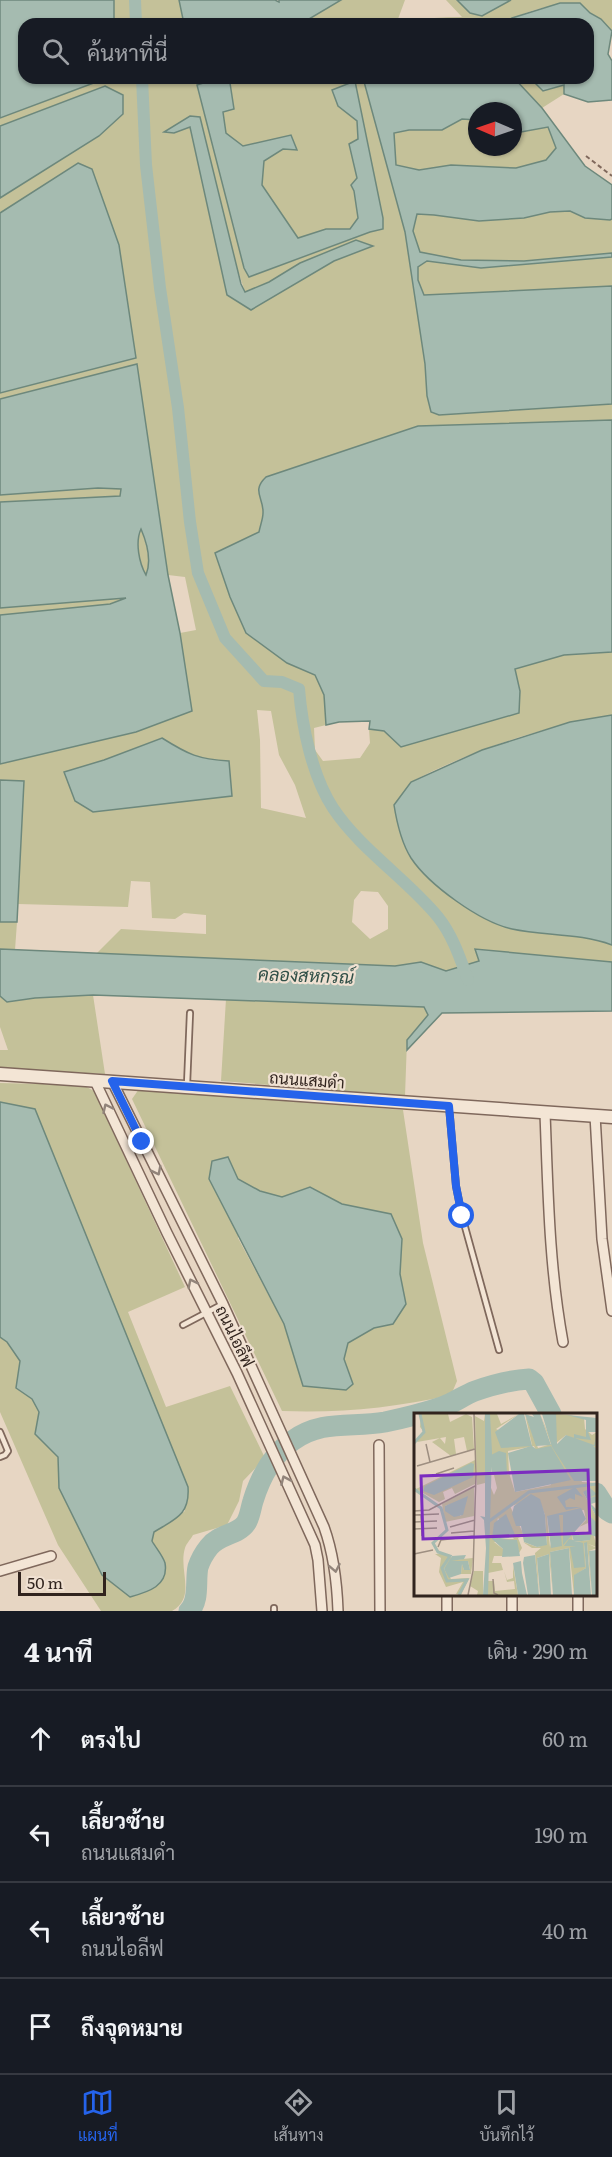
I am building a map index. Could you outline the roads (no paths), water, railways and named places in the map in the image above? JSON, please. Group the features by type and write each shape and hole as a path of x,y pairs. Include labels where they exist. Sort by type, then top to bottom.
{"street":[{"name":"ถนนแสมดำ","path":"0,1074 612,1117"},
{"name":"ถนนไอลีฟ","path":"95,1081 237,1373 309,1534 318,1560 322,1611"},
{"name":"ถนนไอลีฟ","path":"112,1081 224,1304 324,1527 337,1577 338,1611"},
{"path":"545,1113 550,1246 554,1293 563,1342"},
{"path":"595,1116 612,1311"},
{"path":"379,1445 380,1611"},
{"path":"0,1571 51,1556"}],"lane":[{"path":"187,1088 190,1013"},
{"path":"449,1106 456,1186 462,1216 499,1350"},
{"path":"183,1325 224,1304"},
{"path":"0,1432 8,1451 0,1457"}],"water":[{"path":"0,0 114,0 114,18 18,18 18,84 91,84 0,118"},
{"path":"179,0 275,0 279,2 279,0 341,0 311,18 183,18"},
{"path":"457,0 511,0 482,16 470,13"},
{"path":"560,3 580,3 590,13 601,19 612,31 608,54 612,61 612,100 588,102 564,94 564,85 543,91 536,84 594,84 594,18 512,18"},
{"path":"230,84 234,109 223,112 226,133 243,146 291,135 297,150 283,149 264,161 262,185 298,238 326,229 350,229 358,218 351,185 357,178 349,144 358,139 357,121 338,106 332,90 347,84 356,84 383,218 383,229 249,277 244,268 197,85"},
{"path":"365,84 520,84 542,108 585,166 612,185 612,219 585,218 570,211 550,212 524,218 479,221 417,214 413,231 420,252 461,260 524,261 612,253 612,257 481,268 427,261 418,267 418,280 424,295 612,286 612,404 439,415 431,412 427,396 425,364 405,232"},
{"path":"105,86 123,95 123,114 99,136 0,198 0,126"},
{"path":"190,116 200,117 241,284 245,292 269,282 300,263 356,240 373,246 334,261 251,310 227,295 190,127 174,133 164,132"},
{"path":"78,163 92,169 119,245 136,358 0,393 0,213"},
{"path":"137,364 168,575 192,711 136,732 0,764 0,615 110,604 126,598 0,608 0,502 120,496 121,489 98,488 0,495 0,399","holes":["141,529 149,558 146,575 141,565 138,546"]},
{"path":"612,420 612,652 564,655 515,669 520,691 519,713 401,747 384,731 369,729 370,721 339,722 326,725 324,695 315,675 287,663 246,633 230,597 215,553 259,532 263,508 259,486 266,477 418,426"},
{"path":"612,715 612,945 588,938 524,931 499,925 456,901 419,869 405,846 394,805 411,782 482,750 570,722"},
{"path":"162,738 194,755 229,761 232,796 93,812 75,801 64,772"},
{"path":"0,780 24,781 17,922 0,922"},
{"name":"คลองสหกรณ์","path":"0,949 395,966 421,962 446,971 479,961 475,949 612,962 612,1011 442,1013 407,1050 407,1040 428,1015 424,1007 93,995 7,1002 0,996"},
{"path":"0,1102 35,1109 188,1487 184,1510 175,1519 154,1532 152,1541 165,1563 164,1577 156,1587 130,1597 102,1575 59,1488 58,1457 35,1434 39,1412 32,1399 16,1388 20,1361 7,1342 0,1337"},
{"path":"228,1157 238,1179 260,1191 282,1197 310,1187 342,1204 391,1214 402,1239 400,1274 406,1304 393,1324 374,1328 348,1343 344,1359 353,1384 346,1390 303,1386 284,1324 209,1179 212,1161"}],"waterway":[{"path":"135,0 136,18"},
{"path":"142,84 146,165 160,288 178,408 190,522 198,573 225,638 264,681 282,682 299,689 309,750 319,781 333,808 370,851 413,890 438,917 452,939 468,980"},
{"path":"421,1413 442,1407 482,1389 529,1379 534,1383 550,1413"},
{"path":"189,1611 195,1602 198,1567 201,1559 213,1543 243,1527 246,1523 263,1476 278,1453 303,1434 315,1430 326,1427 373,1424 414,1415"},
{"path":"597,1495 607,1510 612,1513"}]}
